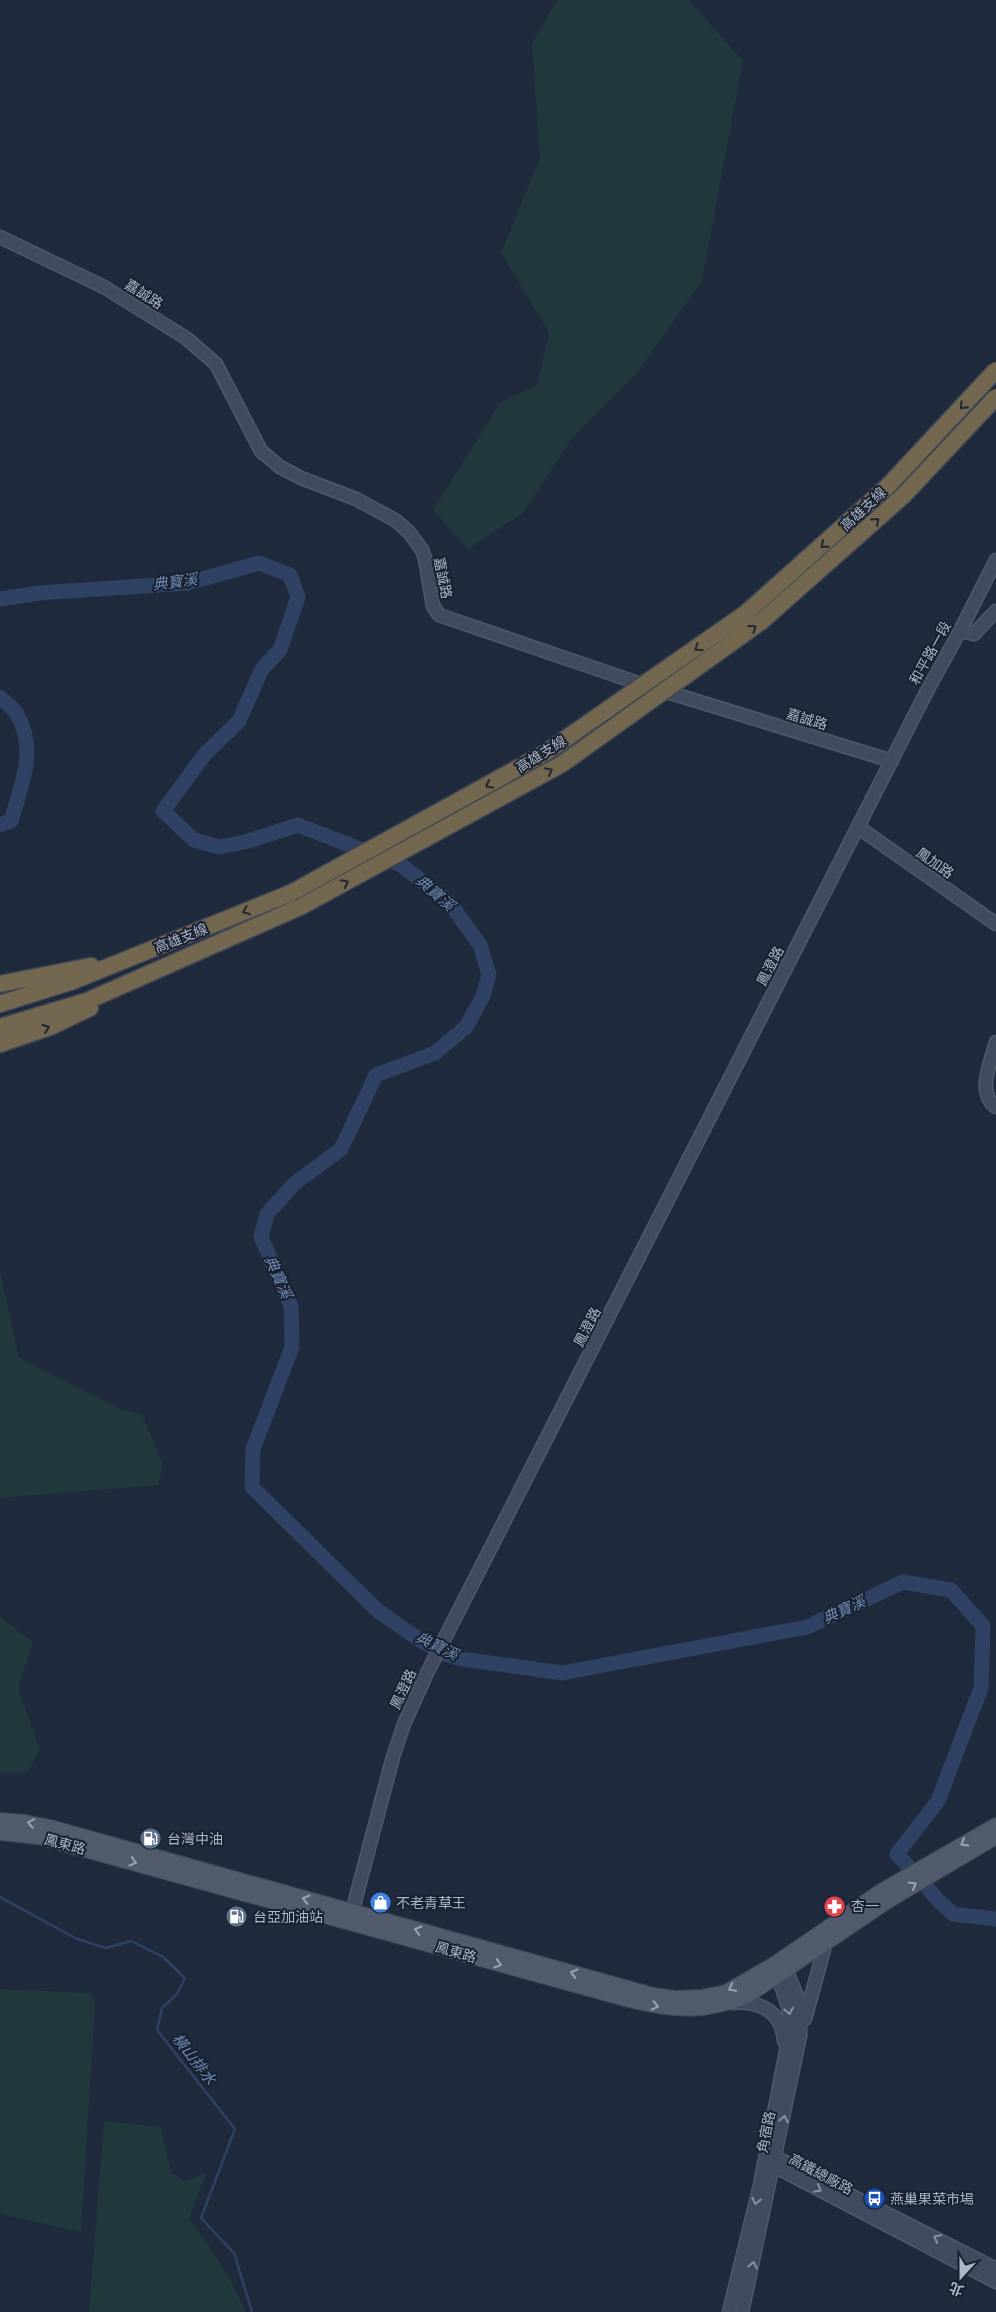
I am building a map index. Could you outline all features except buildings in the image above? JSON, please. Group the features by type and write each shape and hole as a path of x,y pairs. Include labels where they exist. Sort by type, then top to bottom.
{"highway":[{"name":"高雄支線","path":"0,1004 73,981 291,893 545,753 746,614 888,486 996,370"},
{"name":"高雄支線","path":"0,1027 87,1001 302,906 562,764 754,627 903,496 996,397"},
{"path":"0,1044 62,1022 227,939"},
{"path":"0,984 132,958"}],"main road":[{"name":"鳳東路","path":"0,1820 34,1824 162,1865 351,1917 664,2008 694,2010 729,2004 749,1995 781,1967 885,1896"},
{"path":"885,1896 936,1866 996,1825"},
{"name":"鳳東路","path":"0,1833 38,1837 111,1850"},
{"path":"936,1866 996,1837"},
{"name":"鳳東路","path":"351,1917 653,1995 675,1998 701,1997 726,1992 781,1967 826,1942 885,1896"}],"street":[{"name":"嘉誠路","path":"0,237 104,287 186,338 216,364 261,451 280,467 301,478 356,499 395,520 409,532 422,550 425,558 433,606 439,615 638,683 892,761"},
{"name":"和平路一段","path":"892,761 926,690 960,631 996,560"},
{"path":"960,631 974,634 996,610"},
{"name":"鳳澄路","path":"351,1917 393,1757 404,1724 426,1673 892,761"},
{"name":"鳳加路","path":"858,827 996,924"},
{"path":"996,1042 986,1080 986,1093 990,1103 996,1107"},
{"path":"800,2036 826,1942"},
{"name":"角宿路","path":"729,2312 770,2160 800,2036 800,2004 781,1967"},
{"name":"角宿路","path":"742,2312 770,2160 791,2018 781,1967"},
{"path":"729,2004 745,2002 770,2010 784,2031 786,2059"},
{"name":"高鐵總廠路","path":"770,2160 996,2269"},
{"name":"高鐵總廠路","path":"770,2160 996,2282"}],"green space":[{"path":"557,0 689,0 743,61 702,281 637,373 572,438 523,513 468,549 433,510 500,403 537,385 549,332 501,253 540,158 532,44"},
{"path":"0,1271 19,1358 123,1410 142,1414 163,1465 158,1485 0,1498"},
{"path":"0,1617 33,1642 18,1687 40,1750 27,1773 0,1773"},
{"path":"0,1989 91,1993 95,2001 81,2232 0,2214"},
{"path":"104,2121 161,2127 171,2173 185,2181 206,2173 189,2219 220,2264 245,2312 89,2312"}],"waterway":[{"name":"典寶溪","path":"0,599 39,593 188,583 259,563 290,575 298,597 280,650 262,669 239,721 205,754 163,811 194,840 219,847 245,842 298,825 401,865 449,902 480,945 489,975 483,996 466,1027 435,1053 376,1075 341,1149 294,1184 267,1214 261,1237 291,1306 292,1347 253,1449 252,1487 378,1611 423,1642 445,1654 462,1659 562,1673 807,1627 903,1582 951,1590 983,1626 981,1688 938,1801 897,1854 953,1914 996,1919"},
{"name":"典寶溪","path":"0,697 17,713 24,729 27,755 23,782 11,821 0,825"},
{"name":"橫山排水","path":"0,1897 77,1939 106,1948 131,1941 163,1957 185,1978 177,1994 162,2008 157,2030 235,2129 201,2218 234,2253 252,2312"}],"place":[{"name":"台灣中油","path":"151,1839"},
{"name":"不老青草王","path":"380,1903"},
{"name":"杏一","path":"835,1906"},
{"name":"台亞加油站","path":"237,1917"},
{"name":"燕巢果菜市場","path":"874,2199"}]}
